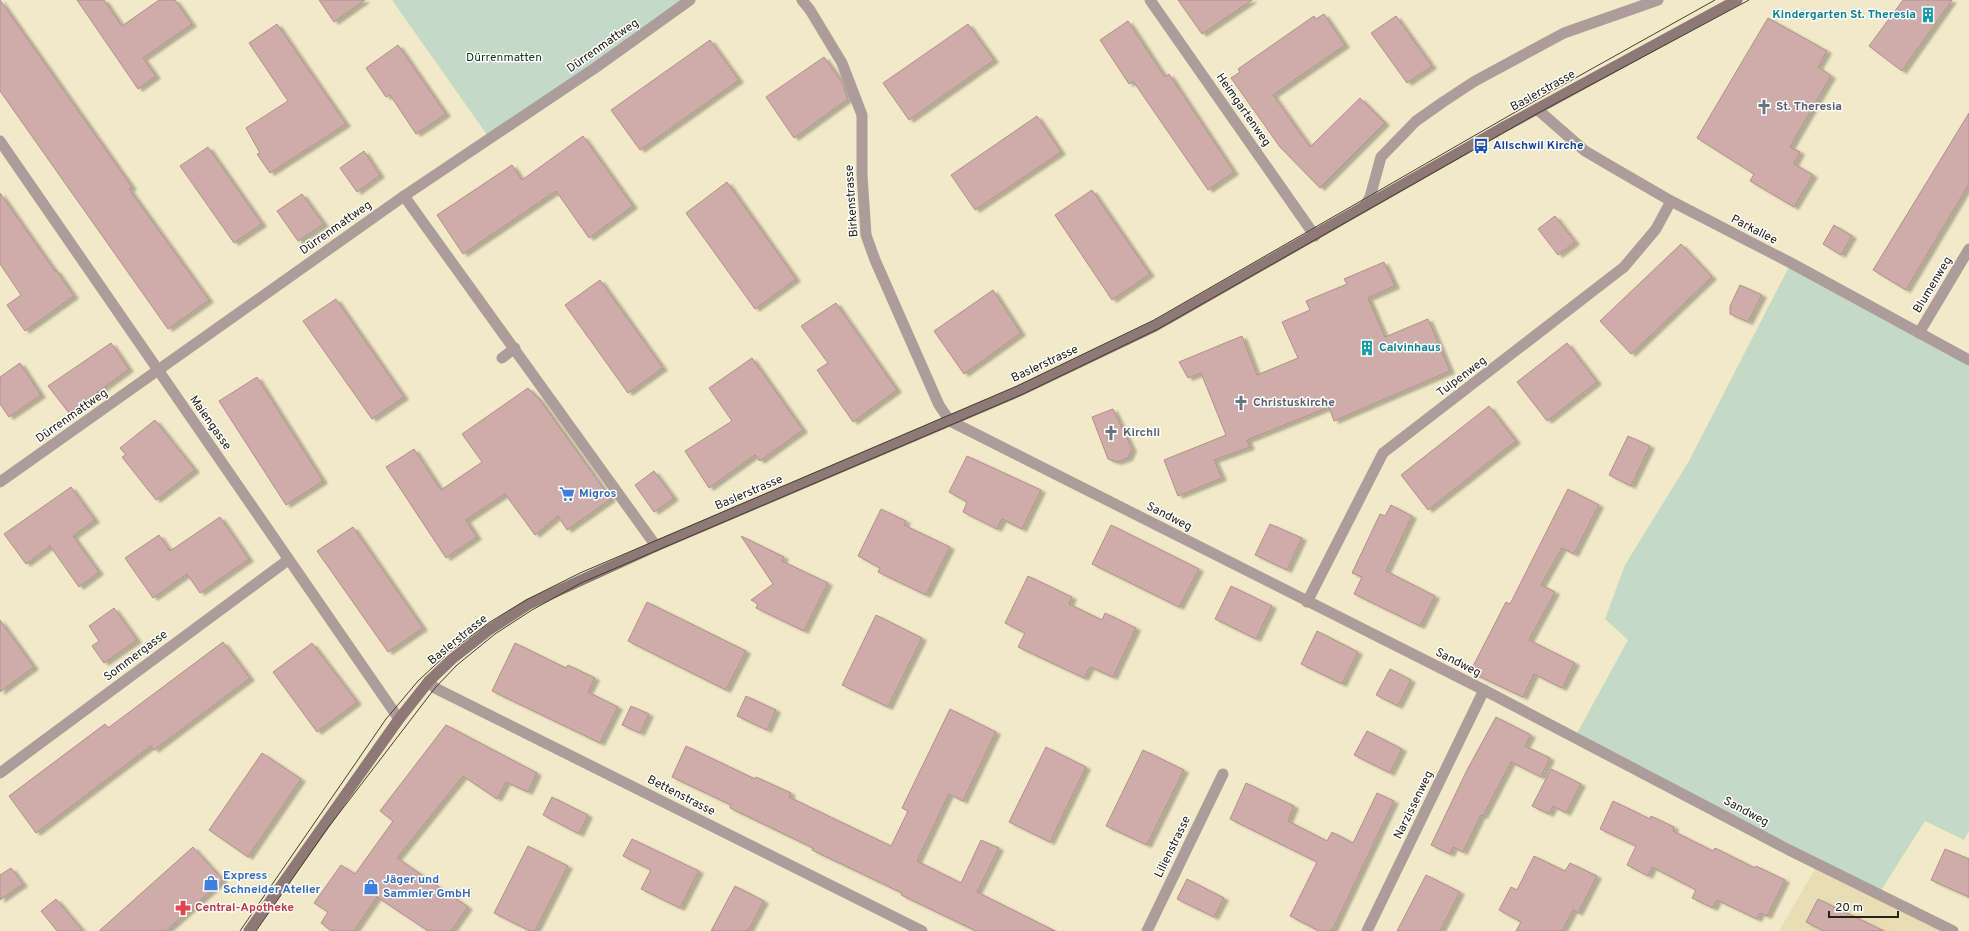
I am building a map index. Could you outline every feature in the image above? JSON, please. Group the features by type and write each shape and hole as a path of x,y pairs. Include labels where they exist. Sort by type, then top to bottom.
{"main road":[{"name":"Baslerstrasse","path":"249,931 400,719 429,681 452,659 489,630 529,604 656,546 1019,391 1155,326 1537,109 1737,0"}],"street":[{"name":"Dürrenmattweg","path":"0,482 159,371 404,196 595,68 690,0"},
{"name":"Birkenstrasse","path":"802,0 810,10 842,63 862,115 862,175 866,235 875,260 936,398 950,421"},
{"name":"Heimgartenweg","path":"1150,0 1315,236"},
{"path":"1364,207 1370,197 1381,157 1416,121 1427,113 1475,81 1535,47 1564,33 1658,0"},
{"name":"Parkallee","path":"1537,109 1585,151 1671,201 1791,263 1969,360"},
{"name":"Maiengasse","path":"0,141 288,560 400,719"},
{"path":"404,196 438,250 515,348 656,546"},
{"name":"Tulpenweg","path":"1307,602 1382,453 1624,267 1656,229 1671,201"},
{"name":"Blumenweg","path":"1919,333 1969,249"},
{"path":"502,358 515,348"},
{"name":"Sandweg","path":"950,421 1484,690 1796,853 1953,931"},
{"name":"Sommergasse","path":"0,773 288,560"},
{"name":"Bettenstrasse","path":"429,681 435,688 922,931"},
{"name":"Narzissenweg","path":"1367,931 1484,690"},
{"name":"Lilienstrasse","path":"1147,931 1223,774"}],"shaded area":[{"path":"1818,864 1953,931 1779,931"}],"green space":[{"name":"Dürrenmatten","path":"392,0 690,0 490,139"},
{"path":"1791,263 1969,360 1969,831 1964,840 1925,821 1878,895 1575,737 1628,640 1605,619 1625,565 1689,461"}],"building":[{"path":"0,0 132,187 129,189 209,300 168,329 0,91"},
{"path":"77,0 104,0 122,26 159,0 175,0 192,24 143,58 156,76 138,89"},
{"path":"319,0 365,0 334,22"},
{"path":"1178,0 1252,0 1202,34"},
{"path":"1903,0 1952,0 1902,71 1869,46"},
{"path":"1324,14 1345,45 1273,95 1310,147 1360,98 1385,123 1320,188 1280,147 1231,78 1240,72 1238,69 1314,16 1316,19"},
{"path":"1396,16 1432,66 1407,83 1371,33"},
{"name":"St. Theresia","path":"1768,18 1827,51 1818,67 1831,76 1790,147 1800,152 1794,164 1813,175 1794,207 1750,181 1754,174 1697,138"},
{"path":"1128,21 1165,77 1169,74 1234,172 1208,190 1133,81 1129,84 1100,40"},
{"path":"277,24 346,124 270,173 257,154 260,153 246,128 288,101 249,43"},
{"path":"968,24 994,60 909,120 883,83"},
{"path":"710,40 739,80 640,150 611,110"},
{"path":"398,45 446,114 416,134 390,95 386,97 366,68"},
{"path":"824,57 842,82 848,99 794,138 766,97"},
{"path":"1969,113 1969,184 1906,290 1873,270"},
{"path":"1037,116 1061,152 975,210 951,175"},
{"path":"583,136 633,206 589,238 556,191 463,254 437,215 512,165 522,180"},
{"path":"208,147 262,224 234,243 180,166"},
{"path":"364,151 380,175 357,192 340,168"},
{"path":"727,182 796,279 755,309 686,213"},
{"path":"1092,190 1150,274 1112,300 1055,215"},
{"path":"0,193 74,296 25,331 7,305 21,295 0,264"},
{"path":"302,194 324,224 298,241 277,211"},
{"path":"1555,216 1575,242 1558,255 1538,229"},
{"path":"1834,225 1852,236 1841,255 1823,244"},
{"path":"1681,244 1712,277 1631,354 1600,321"},
{"name":"Calvinhaus","path":"1384,262 1395,286 1368,298 1385,337 1428,319 1450,371 1334,421 1329,407 1247,440 1250,447 1214,460 1222,478 1178,496 1164,460 1226,435 1201,373 1188,378 1179,362 1242,336 1257,375 1298,358 1282,322 1310,310 1306,301 1347,284 1344,279"},
{"path":"600,280 663,368 628,393 565,305"},
{"path":"1740,285 1762,295 1748,322 1730,314 1730,306"},
{"path":"993,290 1021,333 964,374 934,331"},
{"path":"336,299 404,397 372,419 303,321"},
{"path":"836,303 897,390 853,422 817,370 828,363 801,326"},
{"path":"111,343 129,369 69,413 48,386"},
{"path":"1567,343 1597,382 1547,421 1517,382"},
{"path":"752,358 803,430 760,461 755,455 709,488 685,451 732,421 709,388"},
{"path":"20,363 41,395 9,417 0,404 0,377"},
{"path":"257,377 323,481 286,505 219,401"},
{"path":"528,388 540,400 611,499 567,530 558,516 535,535 505,494 466,520 477,537 446,558 386,467 414,449 441,490 482,462 462,434"},
{"path":"1489,406 1516,441 1428,510 1401,475"},
{"name":"Kirchli","path":"1113,409 1132,449 1128,458 1117,462 1108,459 1092,417"},
{"path":"155,420 195,470 156,500 122,457 126,455 120,448"},
{"path":"1628,436 1650,446 1631,486 1609,475"},
{"path":"967,456 1041,490 1022,529 1002,519 997,529 963,512 967,502 949,492"},
{"path":"654,471 674,498 654,512 635,485"},
{"path":"71,487 95,520 73,536 99,572 79,587 50,546 26,564 4,534"},
{"path":"1568,489 1599,505 1574,554 1562,548 1541,585 1555,592 1529,640 1575,663 1562,688 1534,674 1523,697 1470,672 1506,602 1510,604"},
{"path":"1391,505 1412,516 1386,571 1435,596 1420,626 1354,594 1362,577 1352,573 1380,514 1385,516"},
{"path":"881,509 906,521 904,525 950,547 926,595 878,572 880,568 858,556"},
{"path":"220,517 249,559 200,593 187,574 153,598 125,558 159,535 170,551"},
{"path":"1270,524 1302,538 1287,570 1255,555"},
{"path":"1111,525 1199,569 1179,607 1092,564"},
{"path":"353,527 423,628 388,652 317,551"},
{"path":"741,536 784,557 782,561 828,583 804,631 756,608 758,604 751,600 773,584"},
{"path":"1028,576 1072,597 1069,604 1102,620 1105,613 1136,628 1113,677 1090,667 1084,678 1018,647 1025,633 1005,623"},
{"path":"1231,586 1272,606 1256,639 1215,619"},
{"path":"647,602 746,651 726,690 628,641"},
{"path":"114,608 137,640 104,663 92,646 99,641 89,626"},
{"path":"876,615 922,638 888,707 842,685"},
{"path":"0,620 34,667 0,692"},
{"path":"1317,631 1358,652 1342,684 1301,664"},
{"path":"223,642 250,678 154,750 151,746 36,833 9,796 105,724 108,728"},
{"path":"312,643 357,702 317,732 273,672"},
{"path":"515,643 566,668 568,665 595,678 588,692 618,707 600,743 492,691"},
{"path":"1390,669 1411,680 1398,706 1376,695"},
{"path":"746,696 776,710 767,730 737,716"},
{"path":"631,706 649,714 640,733 622,725"},
{"path":"950,709 996,732 963,801 949,794 917,861 961,883 981,840 999,848 977,892 1055,931 976,931 901,895 902,893 812,850 813,848 730,808 731,805 672,777 686,746 755,779 756,777 791,793 789,797 891,846 908,811 902,808"},
{"path":"1496,717 1531,735 1525,746 1550,758 1541,777 1511,762 1483,816 1481,815 1463,852 1453,847 1450,854 1431,845 1467,770"},
{"path":"446,725 537,773 528,792 506,782 497,799 463,776 397,858 468,907 451,931 428,931 377,897 354,931 331,931 321,923 328,912 314,903 341,865 355,874 393,821 380,811"},
{"path":"1367,731 1402,749 1390,773 1354,755"},
{"path":"1046,747 1086,767 1050,842 1009,822"},
{"path":"1143,750 1184,770 1147,845 1106,826"},
{"path":"262,753 301,779 248,857 209,830"},
{"path":"1551,769 1581,784 1566,813 1553,806 1549,814 1532,806"},
{"path":"1246,783 1294,806 1288,821 1327,841 1332,832 1353,843 1377,793 1394,801 1332,931 1319,931 1290,916 1317,862 1230,819"},
{"path":"552,797 588,815 579,834 543,815"},
{"path":"1613,801 1650,819 1651,816 1674,827 1673,831 1713,851 1715,848 1755,868 1756,866 1785,880 1767,916 1760,913 1757,919 1717,900 1713,908 1692,898 1696,890 1652,867 1648,876 1627,865 1636,846 1600,829"},
{"path":"632,839 699,871 680,908 641,889 651,870 623,856"},
{"path":"528,846 568,866 535,931 530,931 494,913"},
{"path":"193,847 223,880 166,931 99,931"},
{"path":"1945,849 1969,859 1969,897 1931,880"},
{"path":"1534,856 1565,871 1570,863 1597,876 1578,913 1573,910 1562,931 1516,931 1521,922 1499,910 1511,887 1517,890"},
{"path":"11,868 23,884 0,900 0,875"},
{"path":"1426,875 1460,892 1440,931 1397,931"},
{"path":"1187,879 1224,898 1214,917 1177,899"},
{"path":"735,886 764,901 748,931 711,931"},
{"path":"56,899 83,931 57,931 41,911"},
{"path":"1818,899 1884,931 1824,931 1806,922"}],"tram line":[{"path":"240,931 386,719 418,681 448,653 490,622 526,600 580,573 1017,386 1154,320 1552,91 1715,0"},
{"path":"256,931 327,829 435,688 457,665 495,634 532,610 581,583 1021,395 1158,329 1540,112 1749,0"}],"place":[{"name":"Kindergarten St. Theresia","path":"1928,15"},
{"name":"St. Theresia","path":"1764,107"},
{"name":"Allschwil Kirche","path":"1481,146"},
{"name":"Calvinhaus","path":"1367,348"},
{"name":"Christuskirche","path":"1241,403"},
{"name":"Kirchli","path":"1111,433"},
{"name":"Migros","path":"567,494"},
{"name":"Express Schneider Atelier","path":"211,883"},
{"name":"Jäger und Sammler GmbH","path":"371,887"},
{"name":"Central-Apotheke","path":"183,908"}]}
